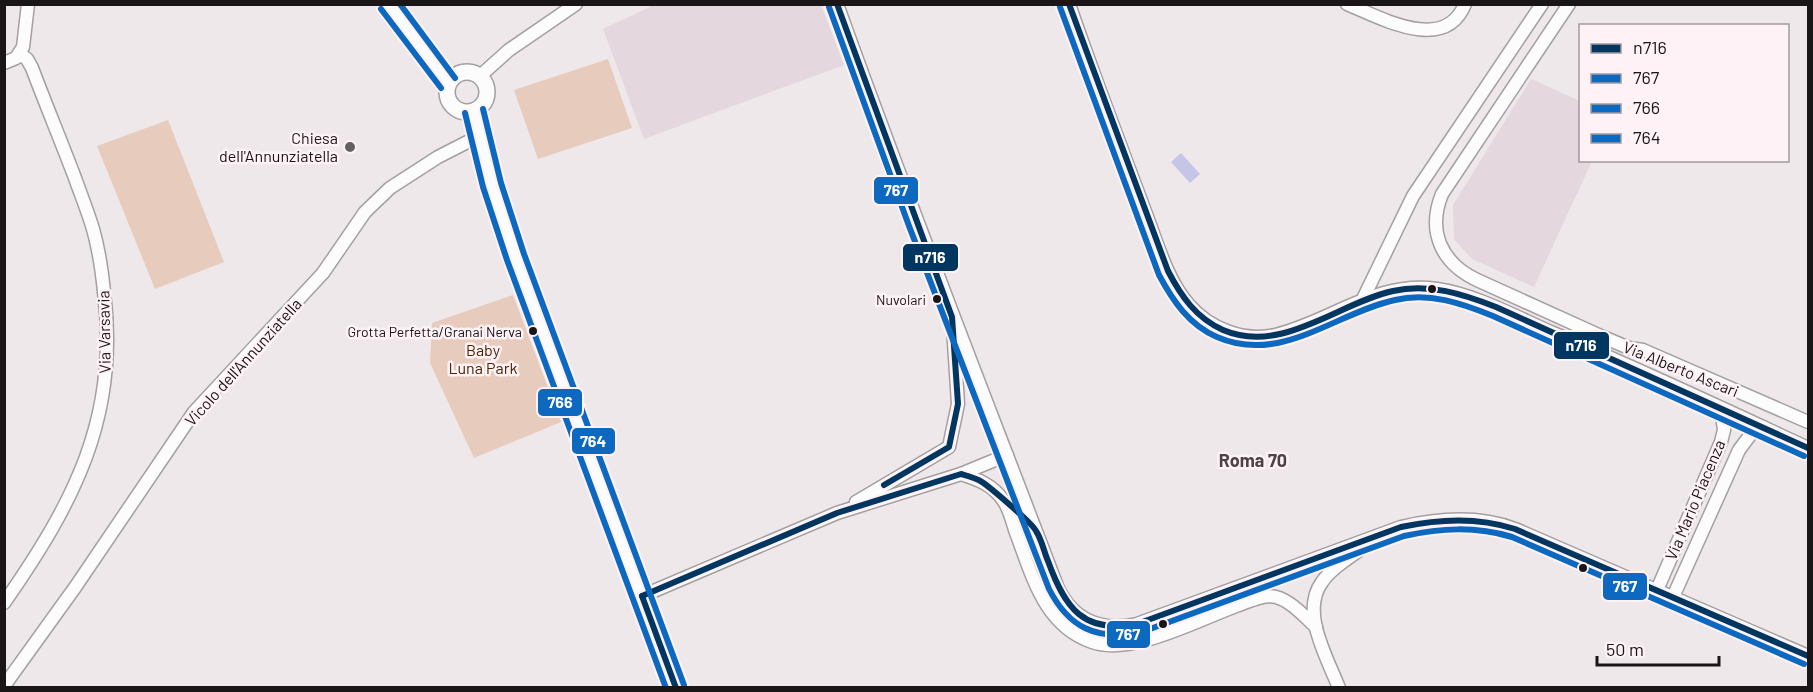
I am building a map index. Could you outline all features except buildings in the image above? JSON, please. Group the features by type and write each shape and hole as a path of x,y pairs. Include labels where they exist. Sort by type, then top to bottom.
{"street":[{"path":"4,63 20,54 25,37 28,4"},
{"path":"388,4 448,83"},
{"path":"480,76 509,50 576,4"},
{"path":"837,4 952,317 1063,598 1081,616 1101,626 1121,627 1137,624 1401,527 1464,519 1488,521 1515,529 1809,656"},
{"name":"Via Alberto Ascari","path":"1068,4 1165,263 1182,297 1206,321 1226,331 1262,336 1284,332 1362,301 1398,290 1416,288 1442,290 1480,301 1809,448"},
{"path":"1347,4 1413,28 1431,31 1442,28 1457,18 1465,4"},
{"path":"1362,301 1406,208 1542,4"},
{"path":"1451,139 1470,152 1569,4"},
{"name":"Via Varsavia","path":"4,603 56,524 86,461 102,402 107,342 106,307 93,227 32,68 27,59 20,54"},
{"path":"1502,65 1520,77"},
{"path":"470,72 480,76 488,93 482,106 474,111 464,112 450,104 446,95 448,83 460,73 470,72"},
{"path":"474,111 496,198 516,257 676,687"},
{"name":"Vicolo dell'Annunziatella","path":"5,683 76,586 194,412 322,273 365,212 390,188 438,157 479,136"},
{"name":"Via Alberto Ascari","path":"1470,152 1450,180 1438,203 1436,218 1440,242 1446,256 1458,269 1477,280 1603,337 1629,348 1643,350 1809,422"},
{"path":"837,513 949,447 958,404 952,317"},
{"path":"1596,351 1603,337"},
{"name":"Via Mario Piacenza","path":"1657,590 1721,442 1724,430 1721,408"},
{"name":"Via Mario Piacenza","path":"1673,597 1739,450 1751,434 1763,427"},
{"path":"642,596 837,513 961,474 1007,456"},
{"path":"961,474 980,480 1036,530"},
{"path":"1004,501 1045,604 1064,626 1083,639 1108,646 1132,645 1264,596 1278,597 1288,602 1316,627"},
{"path":"1339,687 1316,627 1314,604 1318,588 1323,581 1377,536"},
{"path":"1238,587 1244,603"}],"shaded area":[{"path":"656,4 821,5 844,65 644,139 603,29"},
{"path":"1531,79 1579,101 1579,162 1592,162 1534,287 1472,259 1454,239 1453,205"}],"green space":[{"path":"608,59 632,128 538,159 514,90"},
{"path":"168,120 224,262 155,289 97,146"},
{"name":"Baby Luna Park","path":"513,295 561,422 474,458 430,363 432,323"}],"water":[{"path":"1181,153 1200,174 1190,183 1171,162"}],"transit line":[{"name":"764","path":"400,4 455,78"},
{"name":"n716","path":"837,4 952,317 958,404 949,447 884,485"},
{"name":"n716","path":"1069,4 1168,271 1190,305 1213,325 1245,336 1267,336 1288,332 1372,297 1393,291 1420,288 1446,291 1496,307 1808,448"},
{"name":"767","path":"829,7 909,226 1049,589 1065,613 1075,622 1085,628 1110,635 1139,633 1404,536 1431,531 1471,530 1512,537 1804,664"},
{"name":"767","path":"1060,7 1159,275 1183,311 1207,332 1241,344 1263,345 1308,334 1373,306 1395,300 1420,297 1445,300 1493,316 1804,456"},
{"name":"766","path":"381,9 441,88"},
{"name":"764","path":"483,109 501,183 524,254 684,685"},
{"name":"766","path":"465,113 483,187 507,260 666,688"},
{"name":"n716","path":"642,596 837,513 961,474 982,482 1033,527 1040,538 1054,578 1069,604 1090,621 1103,625 1137,624 1401,527 1458,520 1487,522 1515,529 1808,656"},
{"name":"n716","path":"642,596 676,688"}],"place":[{"name":"Chiesa dell'Annunziatella","path":"350,147"},
{"name":"Nuvolari","path":"937,299"},
{"name":"Grotta Perfetta/Granai Nerva","path":"533,331"}],"district":[{"name":"Roma 70","path":"1253,461"}]}
